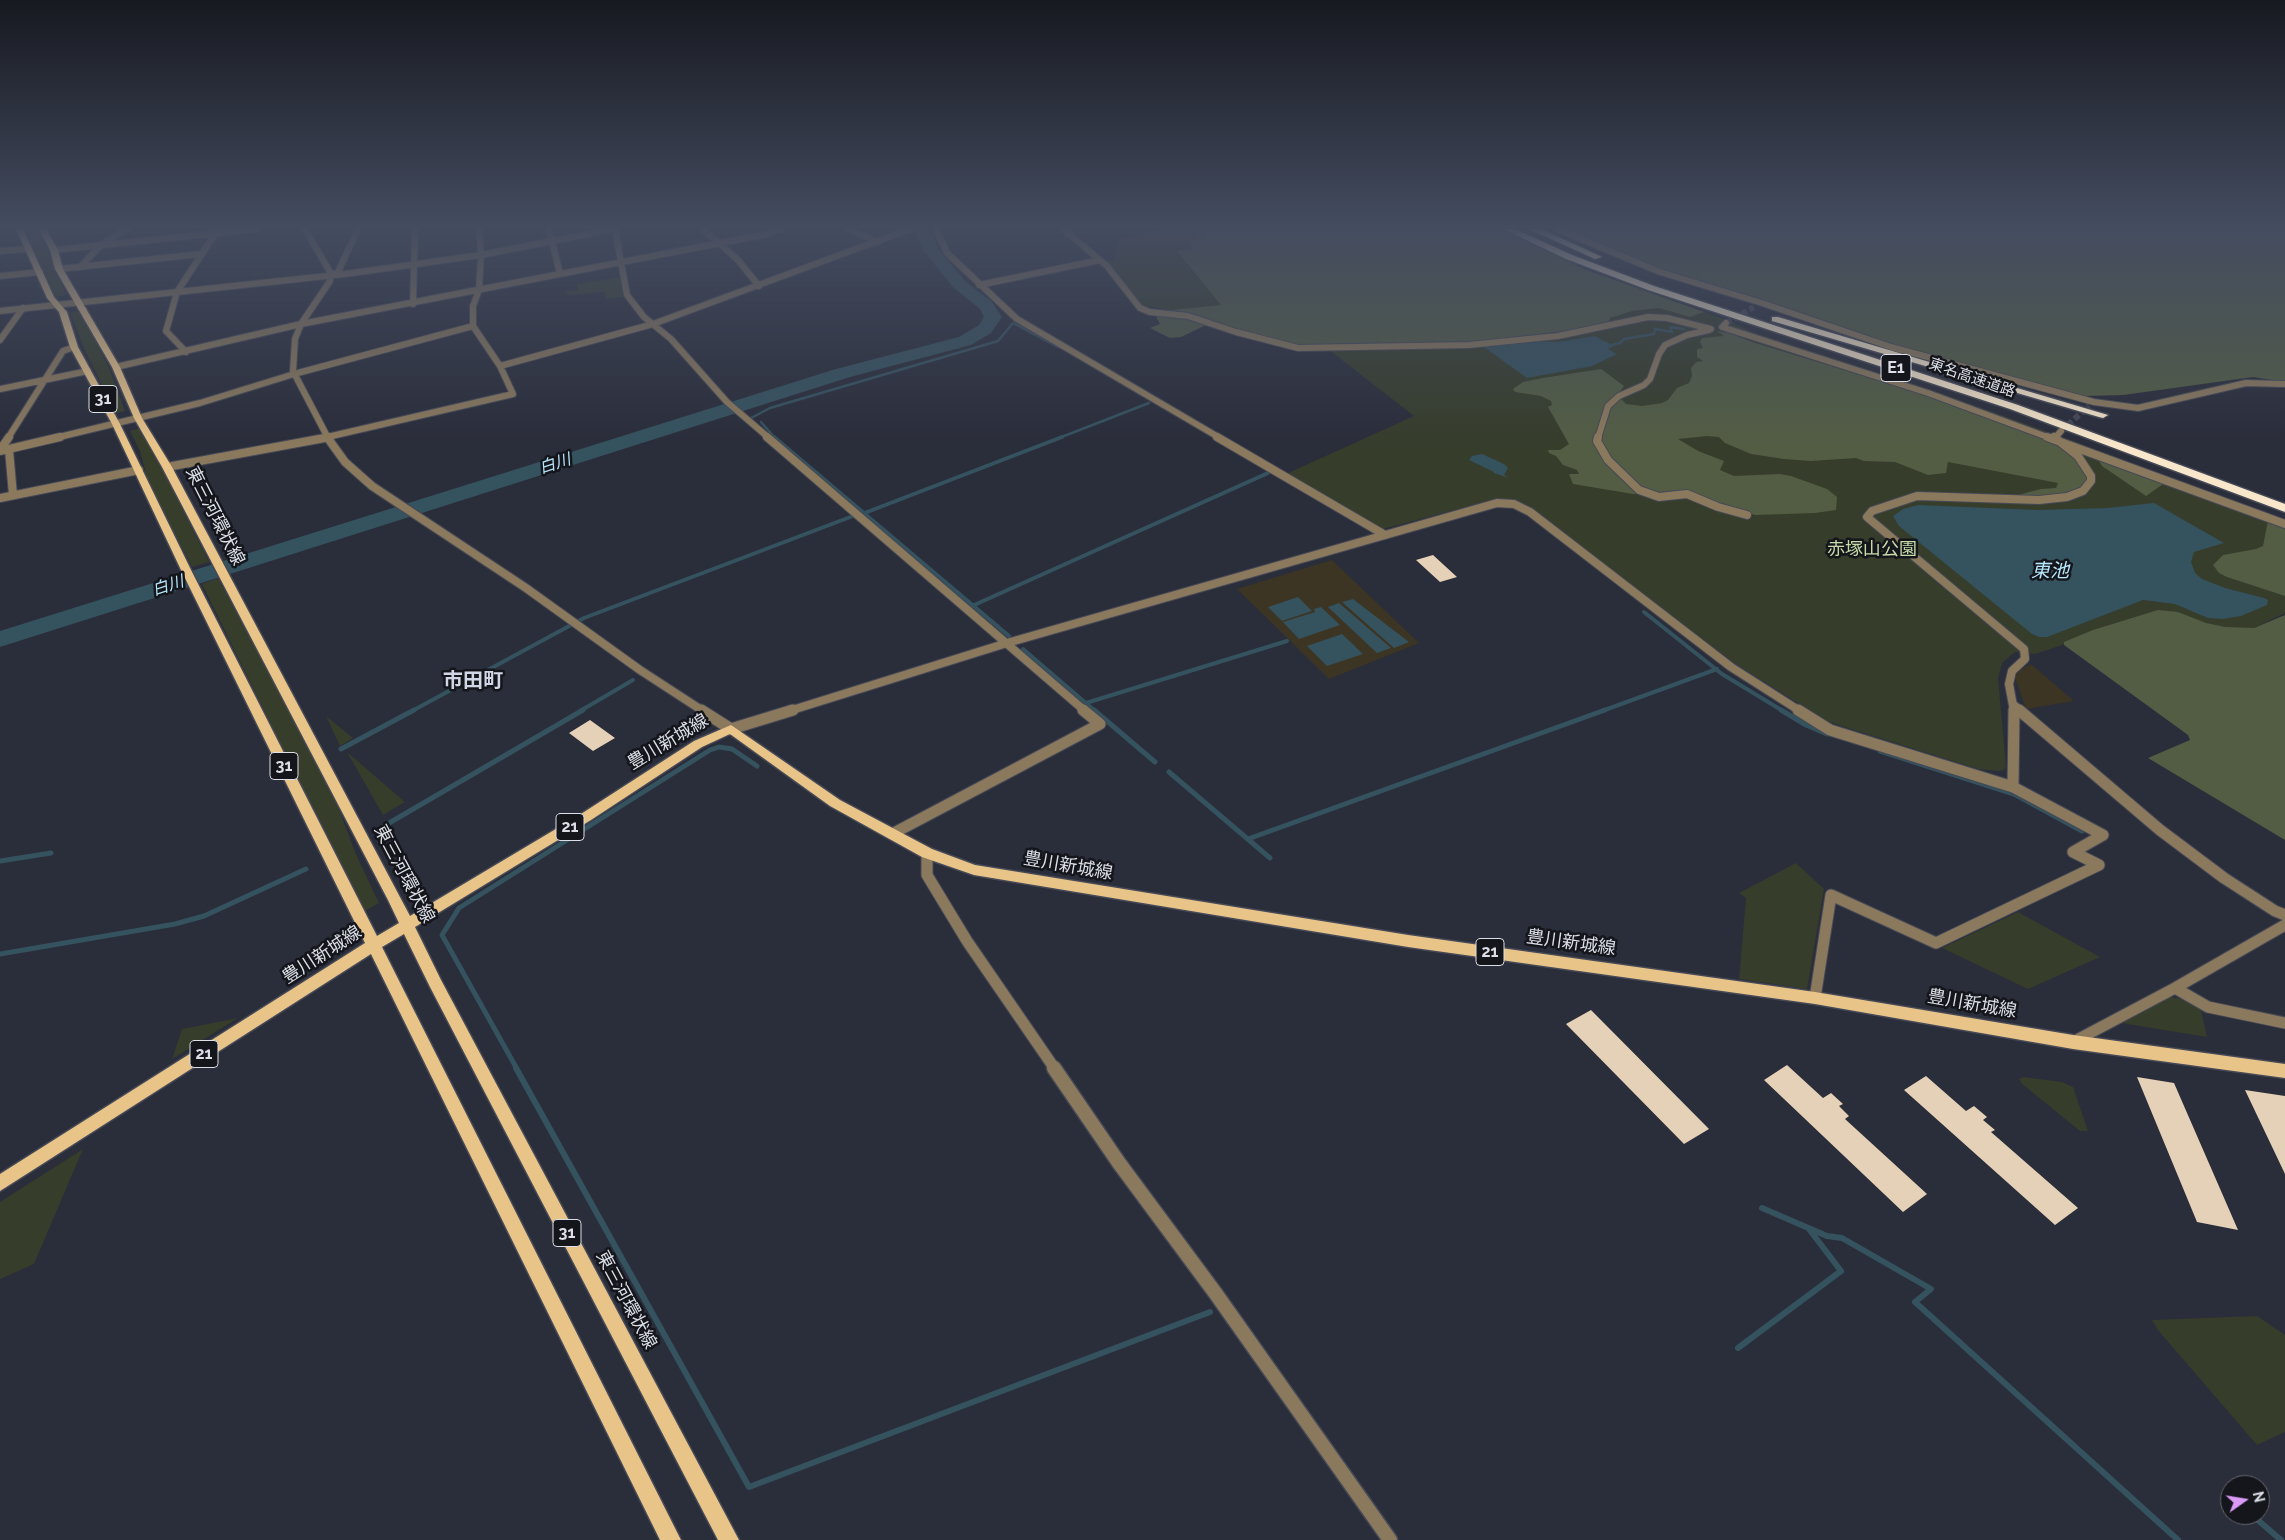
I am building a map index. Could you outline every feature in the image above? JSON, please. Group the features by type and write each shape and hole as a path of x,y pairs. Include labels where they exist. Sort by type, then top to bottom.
{"highway":[{"name":"東名高速道路","path":"1690,301 2006,404 2285,508"},
{"name":"東名高速道路","path":"1723,301 1981,387 2170,454"},
{"path":"1755,311 2103,415"},
{"path":"2197,463 2285,498"}],"main road":[{"name":"31","path":"54,301 62,312 74,346 116,424 186,570 672,1540"},
{"name":"東三河環状線","path":"80,302 116,367 138,418 167,467 408,924 435,983 729,1540"},
{"name":"豊川新城線","path":"0,1184 374,945 586,817 698,744 731,729 834,803 927,853 974,870 1408,941 1815,998 2073,1042 2285,1071"}],"street":[{"path":"0,311 91,301"},
{"path":"174,301 166,331 186,352"},
{"path":"317,301 301,324 295,339 292,357 294,374 327,436 345,462 372,486 526,588 640,670 731,729 1007,643 1497,503 1522,507 1731,666 1830,730 2013,786 2103,835 2073,852 2099,865 1936,943 1831,895 1815,998"},
{"path":"116,367 301,324 428,301"},
{"path":"167,467 327,436 513,394 500,366 473,326 473,306 475,301"},
{"path":"631,301 644,318 671,339 729,404 1100,724 892,834"},
{"path":"500,366 653,324 718,301"},
{"path":"997,301 1017,319 1385,535"},
{"path":"1134,301 1145,311 1188,316 1244,334 1309,349 1469,345 1558,336 1648,316 1667,318 1711,329"},
{"path":"1755,301 1925,357 2091,404 2138,408 2246,383 2285,384"},
{"path":"1755,311 1762,303"},
{"path":"0,340 23,308"},
{"path":"1746,515 1718,507 1687,494 1659,497 1639,490 1608,460 1597,441 1608,406 1619,396 1650,379 1659,354 1665,345 1687,335 1724,325 1757,340 1870,373 2054,437 2285,524"},
{"path":"0,450 9,450 200,403 294,374 473,326"},
{"path":"0,450 63,351 74,346"},
{"path":"0,389 88,372"},
{"path":"2054,437 2061,430"},
{"path":"2013,786 2014,705 2008,684 2012,671 2025,659 2024,649 1867,517 1872,511 1917,496 2039,500 2067,497 2084,491 2091,481 2088,470 2069,448 2054,437"},
{"path":"9,450 13,496"},
{"path":"0,498 139,470"},
{"path":"2014,705 2160,830 2224,878 2274,911 2285,915"},
{"path":"927,853 927,875 967,941 1119,1163 1216,1294 1390,1540"},
{"path":"2073,1042 2175,988 2285,925"},
{"path":"2175,988 2208,1007 2285,1023"}],"shaded area":[{"path":"1332,560 1419,643 1329,679 1237,589"},
{"path":"2031,664 2074,701 2026,709 2015,677 2020,670"}],"green space":[{"name":"赤塚山公園","path":"1137,301 1673,301 1758,334 1929,389 2076,442 2285,523 2285,613 2254,628 2068,643 2035,654 2015,652 2002,663 1998,678 2006,766 2004,770 1997,771 1978,769 1829,722 1737,665 1524,503 1492,500 1383,529 1286,474 1414,416 1328,349 1140,304"},
{"path":"1218,301 1673,301 1704,312 1690,317 1659,308 1632,311 1610,318 1608,323 1579,329 1468,343 1299,346 1208,324 1181,337 1170,338 1150,328 1160,324 1155,315 1174,312 1172,310 1221,305"},
{"path":"1758,301 2285,301 2285,382 2253,377 2123,395 2085,396 1914,351"},
{"path":"80,311 109,368 125,411 116,413 84,348 70,312"},
{"path":"1717,331 1729,333 1755,343 1930,396 2049,438 2074,456 2088,476 2088,481 2083,487 2068,494 2018,495 2041,489 2056,488 2058,483 1948,462 1946,473 1928,475 1895,462 1864,461 1856,458 1811,461 1784,459 1751,454 1725,443 1719,437 1707,436 1678,439 1698,451 1724,461 1720,470 1734,476 1780,474 1791,476 1827,489 1837,497 1836,510 1815,513 1755,515 1724,506 1692,492 1633,494 1573,484 1569,474 1579,474 1577,470 1563,465 1548,450 1560,450 1569,444 1548,407 1552,405 1551,401 1541,396 1515,392 1513,389 1523,382 1601,369 1624,386 1619,393 1626,404 1642,406 1662,403 1668,400 1677,388 1689,383 1692,376 1691,368 1696,362 1703,361 1697,357 1697,349 1703,348 1700,342 1702,338 1724,336"},
{"path":"141,428 209,562 192,567 148,481 140,451 130,431"},
{"path":"2101,460 2166,482 2146,496 2102,466 2099,461"},
{"path":"2268,521 2285,528 2285,596 2227,577 2219,573 2213,565 2223,555 2263,546"},
{"path":"218,578 335,798 355,852 379,903 363,912 202,584"},
{"path":"2158,610 2178,612 2206,623 2225,627 2254,628 2285,615 2285,840 2148,758 2190,740 2188,735 2064,645 2064,642 2093,630"},
{"path":"326,716 353,738 340,746"},
{"path":"347,752 405,802 383,815"},
{"path":"1796,863 1824,889 1807,989 1739,979 1746,898 1739,893"},
{"path":"2018,912 2100,957 2028,989 1942,948"},
{"path":"2171,997 2182,999 2201,1010 2207,1037 2122,1023"},
{"path":"238,1018 172,1059 182,1029"},
{"path":"2023,1077 2062,1082 2073,1087 2088,1131 2080,1131 2022,1084 2019,1079"},
{"path":"83,1149 34,1264 0,1279 0,1202"},
{"path":"2257,1316 2285,1335 2285,1432 2257,1445 2157,1329 2152,1320"}],"water":[{"path":"1595,336 1614,346 1608,349 1617,354 1592,366 1527,378 1484,347 1530,341 1558,342"},
{"path":"1482,454 1504,464 1508,468 1504,475 1509,478 1494,473 1469,460 1472,456"},
{"name":"東池","path":"2154,503 2224,543 2194,552 2191,562 2195,573 2202,579 2225,588 2264,598 2268,600 2267,605 2241,616 2222,619 2208,618 2175,604 2143,600 2047,637 2039,637 2032,634 1899,526 1893,516 1903,509 1918,505 2037,510 2107,508"},
{"path":"1298,597 1312,611 1282,621 1268,607"},
{"path":"1353,599 1409,642 1394,648 1342,602"},
{"path":"1339,603 1391,648 1377,653 1328,607"},
{"path":"1321,607 1340,625 1299,639 1283,622 1315,612 1314,609"},
{"path":"1342,634 1363,654 1327,666 1307,646"}],"building":[{"path":"1433,555 1457,577 1440,582 1416,560"},
{"path":"590,720 615,738 593,751 569,733"},
{"path":"1591,1010 1709,1129 1684,1144 1566,1024"},
{"path":"1787,1065 1823,1098 1831,1093 1843,1104 1839,1106 1849,1116 1845,1119 1927,1194 1903,1212 1764,1080"},
{"path":"1926,1076 1966,1111 1974,1106 1987,1117 1983,1120 1995,1130 1991,1132 2078,1208 2055,1225 1904,1090"},
{"path":"2137,1077 2174,1083 2238,1230 2197,1222"},
{"path":"2245,1090 2285,1096 2285,1174"}],"waterway":[{"name":"白川","path":"0,639 843,373 965,341 985,329 993,317 986,306 980,301"},
{"path":"751,418 770,408 998,341 1013,323 1058,347"},
{"path":"1612,345 1620,343 1624,339 1654,334 1655,329 1672,332 1670,327 1684,329"},
{"path":"1059,438 1149,403"},
{"path":"761,422 774,437"},
{"path":"774,437 864,513"},
{"path":"864,513 1062,437"},
{"path":"973,606 1268,473"},
{"path":"864,513 973,606"},
{"path":"412,711 584,618 853,516"},
{"path":"973,606 1009,636"},
{"path":"1644,612 1716,669"},
{"path":"1086,703 1287,641"},
{"path":"1023,649 1095,711"},
{"path":"1602,711 1716,669"},
{"path":"1716,669 1783,711"},
{"path":"580,711 633,680"},
{"path":"341,749 414,710"},
{"path":"384,826 583,710"},
{"path":"1094,710 1155,762"},
{"path":"1248,839 1605,710"},
{"path":"1781,710 1806,725 1827,734"},
{"path":"517,1069 442,935 459,908 710,750 719,747 732,749 757,766"},
{"path":"1880,751 2014,794 2082,831"},
{"path":"1169,772 1270,858"},
{"path":"0,861 51,853"},
{"path":"0,954 175,924 204,916 306,869"},
{"path":"516,1068 749,1487 1210,1312"},
{"path":"1762,1208 1827,1236 1842,1238 1931,1289 1915,1302 2178,1540"},
{"path":"1738,1348 1841,1271 1809,1229"},
{"path":"2264,1525 2281,1540"}],"tunnel":[{"path":"1726,323 1754,307"},
{"path":"2061,431 2089,406"}],"district":[{"name":"市田町","path":"473,681"}]}
